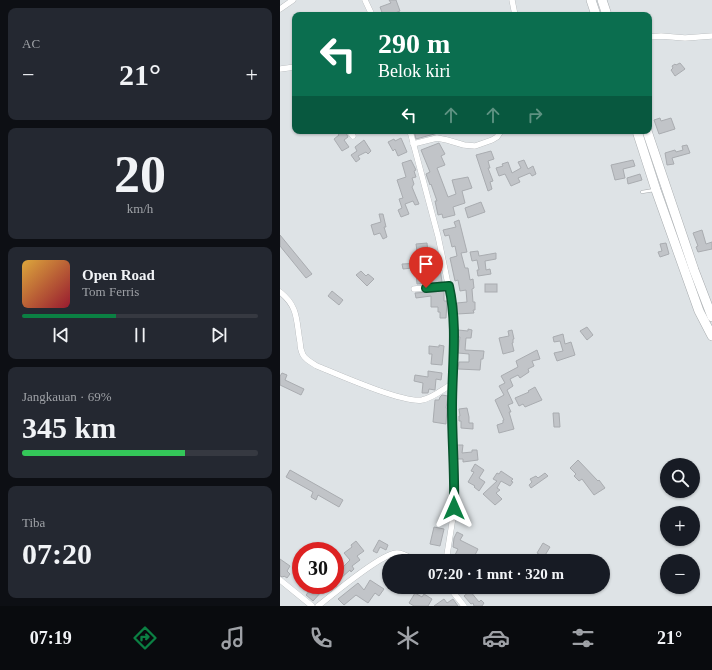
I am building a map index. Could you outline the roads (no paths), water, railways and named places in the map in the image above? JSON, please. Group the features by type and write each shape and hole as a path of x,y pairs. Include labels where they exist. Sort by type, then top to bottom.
{"highway":[{"path":"591,0 595,12"},
{"path":"602,0 606,12"},
{"path":"637,134 699,311 712,336"},
{"path":"648,134 694,270 712,317"}],"street":[{"path":"280,9 293,0"},
{"path":"365,0 371,12"},
{"path":"512,0 514,12"},
{"path":"652,37 685,38 712,36"},
{"path":"280,69 292,67"},
{"path":"411,134 438,236 453,308 452,446 454,498 453,517 447,554"},
{"path":"413,144 437,138 464,145 475,146 492,140 499,134"},
{"path":"414,290 449,286"},
{"path":"280,292 289,300 294,308 298,321 302,354 307,360 317,366 389,394 407,399 421,400 428,398 452,384"},
{"path":"392,554 402,554"},
{"path":"318,606 367,568 382,560"},
{"path":"280,580 312,606"},
{"path":"454,594 464,606"}],"lane":[{"path":"642,192 666,189"}]}
